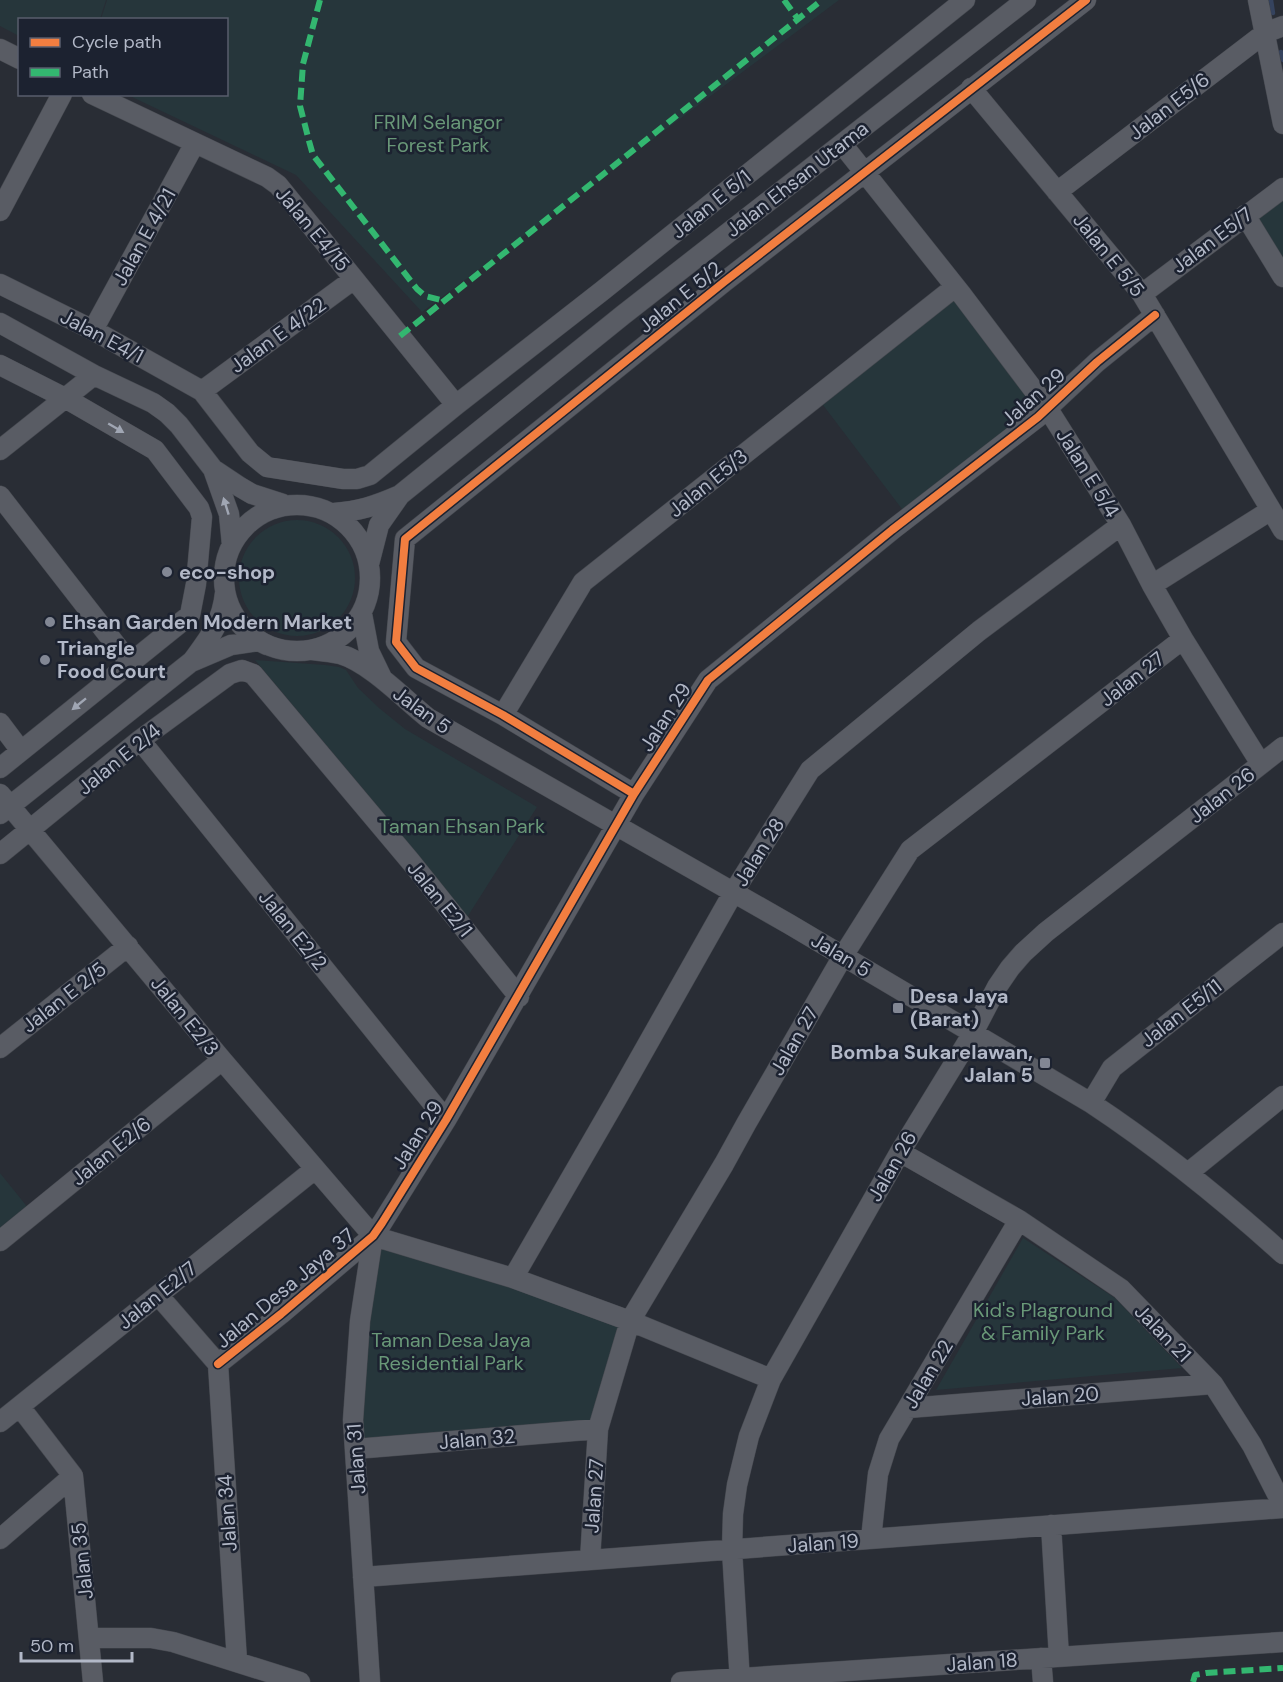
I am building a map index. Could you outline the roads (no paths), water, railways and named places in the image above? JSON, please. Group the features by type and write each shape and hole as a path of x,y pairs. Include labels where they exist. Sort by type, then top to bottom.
{"street":[{"name":"Jalan E 5/1","path":"202,391 250,453 267,467 343,478 357,479 370,475 965,0"},
{"name":"Jalan Ehsan Utama","path":"334,513 373,507 400,495 623,315 1026,0"},
{"name":"Jalan E 5/2","path":"503,716 416,668 396,642 405,539 724,282 1086,0"},
{"path":"1258,0 1274,29 1283,124"},
{"name":"Jalan E5/6","path":"1058,192 1274,29"},
{"path":"0,49 18,58"},
{"name":"Jalan E 5/5","path":"971,88 1142,294 1283,530"},
{"path":"0,211 61,96"},
{"name":"Jalan E4/15","path":"96,96 267,177 278,185 456,405"},
{"name":"Jalan E 4/21","path":"93,330 195,143"},
{"name":"Jalan E 5/4","path":"842,144 1048,409 1121,525 1152,585 1261,764"},
{"name":"Jalan E5/7","path":"1142,294 1283,188"},
{"path":"1245,215 1283,277"},
{"name":"Jalan E 4/22","path":"202,391 354,279"},
{"name":"Jalan E4/1","path":"0,284 93,330 202,391"},
{"name":"Jalan E5/3","path":"503,716 583,582 955,287"},
{"path":"602,291 623,315"},
{"name":"Jalan 29","path":"373,1236 446,1120 519,997 634,794 708,680 892,530 1048,409 1097,362 1155,315"},
{"path":"0,323 94,375 153,404 179,424 213,469 229,514 232,545"},
{"path":"0,365 65,398 155,450 199,508 202,517 196,584 190,615 0,768"},
{"path":"0,450 94,375"},
{"path":"3,804 191,662 231,645 259,641 296,652 312,650 342,636 362,614 370,581 369,564 354,529 345,520 319,508 283,504 252,494 213,469"},
{"name":"Jalan Ehsan Utama","path":"369,564 379,525 400,495"},
{"path":"0,496 130,663"},
{"path":"191,662 219,620 225,592 224,568 232,545 242,529 270,509 283,504"},
{"path":"1152,585 1271,510"},
{"name":"Jalan 28","path":"513,1278 734,893 810,770 979,631 1121,525"},
{"path":"225,592 231,610 241,625 255,638 271,646"},
{"name":"Jalan 5","path":"362,614 369,651 383,680"},
{"name":"Jalan 27","path":"590,1560 598,1429 630,1321 724,1164 843,956 910,850 1184,639"},
{"name":"Jalan 5","path":"312,650 341,654 360,664 428,718 789,924 1091,1102 1188,1173 1283,1254"},
{"name":"Jalan E 2/4","path":"0,854 140,740 230,674 242,670"},
{"name":"Jalan E2/1","path":"242,670 253,674 261,683 411,862 519,997"},
{"path":"503,716 634,794"},
{"path":"0,723 21,751"},
{"name":"Jalan E2/2","path":"140,740 446,1120"},
{"name":"Jalan 26","path":"748,1680 732,1550 737,1485 749,1436 771,1379 900,1152 973,1033 997,987 1010,968 1033,943 1283,747"},
{"name":"Jalan E2/3","path":"3,804 31,830 222,1060 373,1236"},
{"name":"Jalan E5/11","path":"1091,1102 1112,1068 1283,933"},
{"name":"Jalan E 2/5","path":"0,1048 128,946"},
{"name":"Jalan E2/6","path":"0,1241 222,1060"},
{"path":"1188,1173 1283,1096"},
{"name":"Jalan 21","path":"900,1152 1019,1220 1121,1290 1213,1384 1252,1445 1282,1508"},
{"name":"Jalan E2/7","path":"0,1422 315,1169"},
{"name":"Jalan 22","path":"871,1539 878,1474 890,1439 1019,1220"},
{"path":"373,1236 513,1278 630,1321 771,1379"},
{"name":"Jalan Desa Jaya 37","path":"218,1364 373,1236"},
{"name":"Jalan 31","path":"370,1682 353,1420 360,1322 373,1236"},
{"path":"158,1295 218,1364"},
{"name":"Jalan 34","path":"218,1364 237,1661"},
{"name":"Jalan 20","path":"908,1408 1213,1384"},
{"path":"0,1539 73,1476 20,1407"},
{"name":"Jalan 32","path":"355,1449 598,1429"},
{"name":"Jalan 35","path":"73,1476 93,1682"},
{"name":"Jalan 19","path":"363,1577 1282,1508"},
{"path":"1043,1682 1050,1658 1051,1525"},
{"path":"90,1638 151,1638 173,1642 300,1682"},
{"name":"Jalan 18","path":"681,1682 897,1675 1050,1658 1283,1642"}],"waterway":[{"path":"1271,0 1273,13"},
{"path":"1281,52 1283,60"}],"place":[{"name":"eco-shop","path":"167,572"},
{"name":"Ehsan Garden Modern Market","path":"50,622"},
{"name":"Triangle Food Court","path":"45,660"},
{"name":"Desa Jaya (Barat)","path":"898,1008"},
{"name":"Bomba Sukarelawan, Jalan 5","path":"1045,1063"}],"park label":[{"name":"FRIM Selangor Forest Park","path":"438,134"},
{"name":"Taman Ehsan Park","path":"462,826"},
{"name":"Kid's Plaground & Family Park","path":"1043,1322"},
{"name":"Taman Desa Jaya Residential Park","path":"451,1352"}]}
